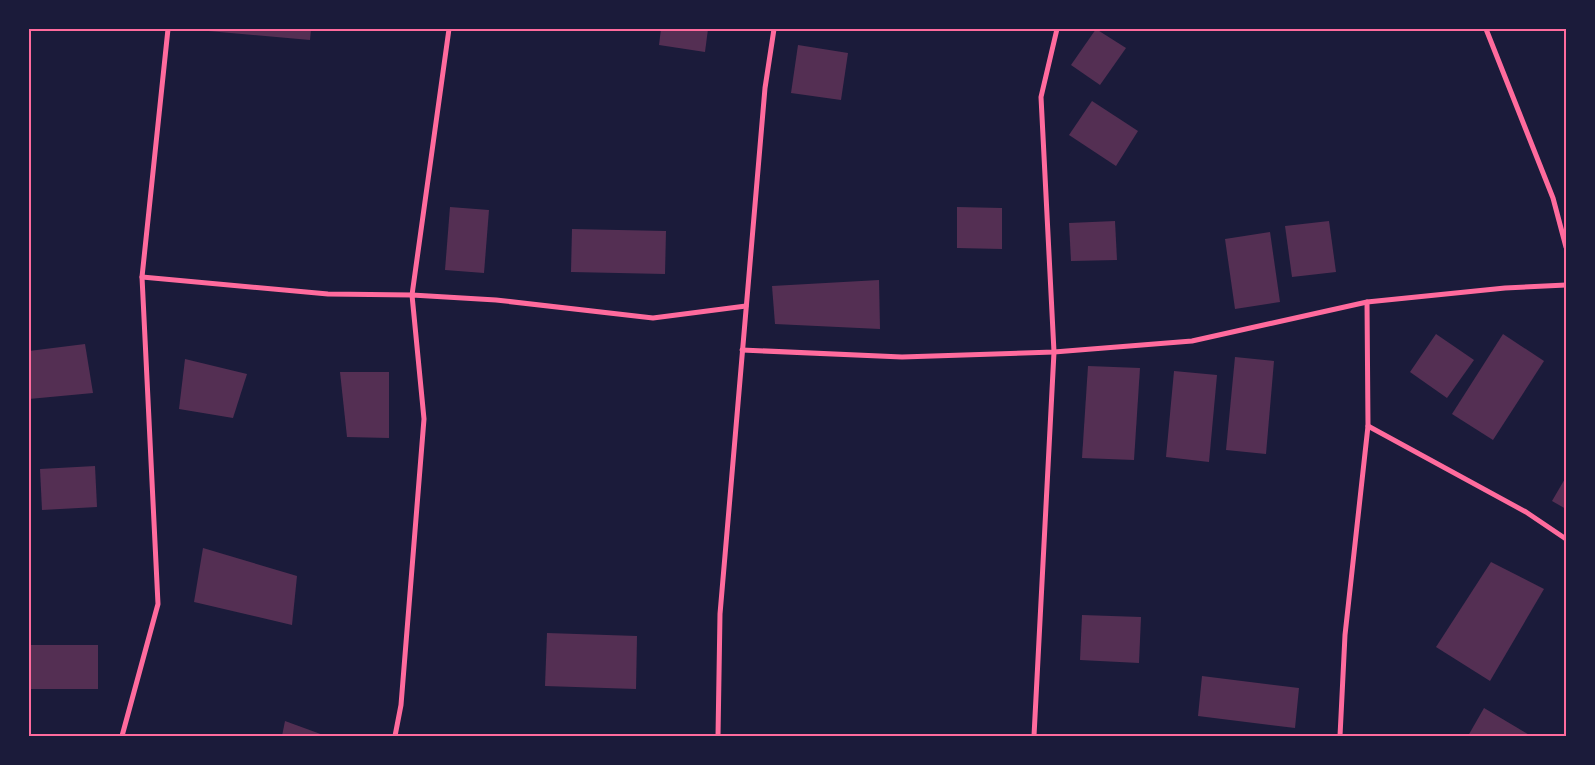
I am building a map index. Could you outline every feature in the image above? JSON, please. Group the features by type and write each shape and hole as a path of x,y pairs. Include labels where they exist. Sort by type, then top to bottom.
{"street":[{"path":"122,736 158,604 142,277 168,29"},
{"path":"395,736 401,705 424,419 412,295 449,29"},
{"path":"718,736 720,614 766,88 774,29"},
{"path":"1034,736 1054,352 1041,97 1056,29"},
{"path":"1486,29 1553,198 1566,247"},
{"path":"142,277 328,294 412,295 496,300 653,318 746,306"},
{"path":"742,350 902,357 1054,352 1192,341 1367,302 1505,288 1566,285"},
{"path":"1340,736 1344,634 1368,426 1367,302"},
{"path":"1368,426 1526,512 1566,539"}],"building":[{"path":"197,29 311,29 310,40"},
{"path":"661,29 708,29 705,52 659,45"},
{"path":"1096,29 1126,48 1100,85 1071,65"},
{"path":"798,45 848,53 841,100 791,93"},
{"path":"1092,101 1138,131 1116,166 1069,135"},
{"path":"450,207 489,210 484,273 445,270"},
{"path":"957,207 1002,208 1002,249 957,248"},
{"path":"1115,221 1117,260 1071,261 1069,223"},
{"path":"1329,221 1336,272 1292,277 1285,226"},
{"path":"572,229 666,231 665,274 571,272"},
{"path":"1270,232 1280,302 1235,309 1225,239"},
{"path":"879,280 880,329 775,324 772,286"},
{"path":"1436,334 1474,360 1447,398 1410,372"},
{"path":"1503,334 1544,361 1493,440 1452,414"},
{"path":"85,344 93,393 29,399 29,351"},
{"path":"1235,357 1274,361 1266,454 1226,450"},
{"path":"185,359 247,374 233,418 179,409"},
{"path":"1088,366 1140,368 1134,460 1082,458"},
{"path":"1174,371 1217,375 1209,462 1166,457"},
{"path":"340,372 389,372 389,438 347,437"},
{"path":"95,466 97,507 42,510 40,469"},
{"path":"1566,477 1566,509 1552,501"},
{"path":"203,548 297,576 292,625 194,602"},
{"path":"1491,562 1544,589 1490,681 1436,647"},
{"path":"1082,615 1141,617 1139,663 1080,660"},
{"path":"547,633 637,636 636,689 545,686"},
{"path":"29,645 98,645 98,689 29,689"},
{"path":"1202,676 1299,688 1295,728 1198,716"},
{"path":"1484,708 1531,736 1468,736"},
{"path":"285,721 326,736 282,736"}]}
